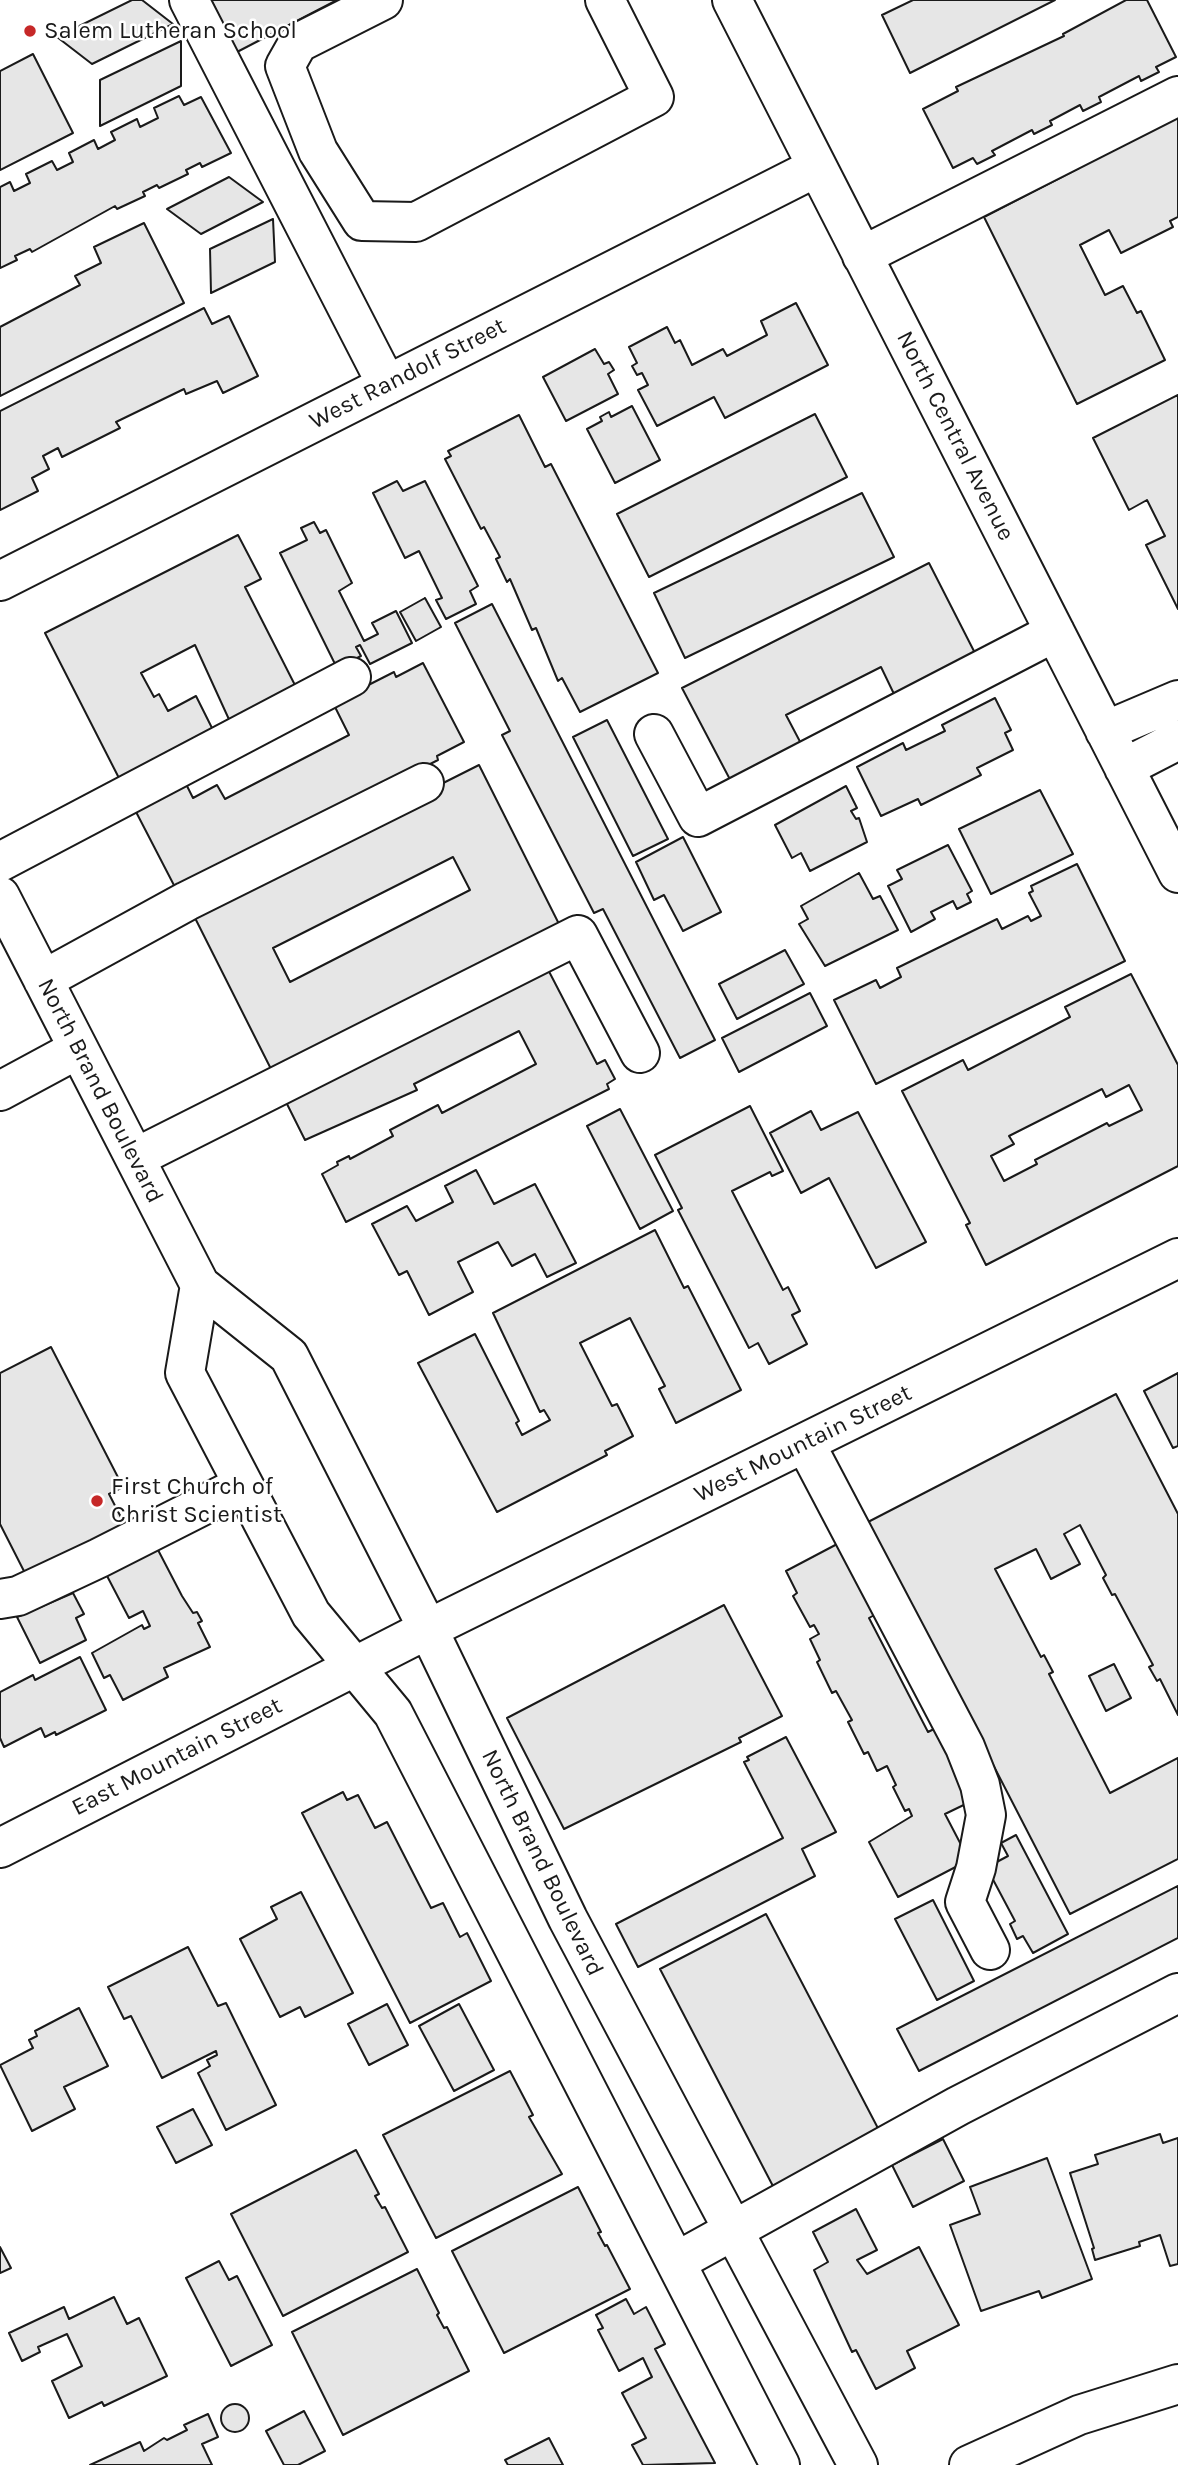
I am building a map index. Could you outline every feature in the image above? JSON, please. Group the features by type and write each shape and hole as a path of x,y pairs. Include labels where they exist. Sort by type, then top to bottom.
{"street":[{"path":"189,0 387,385"},
{"path":"383,0 298,43 285,66 318,151 362,221 416,222 654,97 605,0"},
{"name":"North Central Avenue","path":"732,0 1178,873"},
{"path":"862,256 1178,96"},
{"name":"West Randolf Street","path":"0,581 817,167"},
{"path":"654,734 698,817 1055,632"},
{"path":"0,862 351,677"},
{"path":"1105,731 1178,700"},
{"path":"1124,768 1178,740"},
{"path":"43,980 187,901 424,783"},
{"name":"North Brand Boulevard","path":"0,897 200,1285 289,1356 428,1629 568,1919 858,2465"},
{"path":"135,1158 578,934 640,1053"},
{"path":"0,1091 78,1049"},
{"name":"West Mountain Street","path":"354,1667 1178,1258"},
{"path":"200,1285 185,1373 311,1614 393,1713 780,2465"},
{"path":"805,1443 964,1747 980,1785 986,1815 976,1868 965,1902 990,1950"},
{"path":"0,1599 18,1596 99,1558 243,1485"},
{"name":"East Mountain Street","path":"0,1848 354,1667"},
{"path":"676,2263 958,2106 1178,1993"},
{"path":"969,2465 1079,2415 1178,2384"}],"building":[{"path":"132,0 142,0 173,24 92,64 57,37"},
{"path":"211,0 337,0 237,52"},
{"path":"913,0 1055,0 910,73 882,15"},
{"path":"1126,0 1147,0 1176,57 1156,67 1159,72 1141,81 1139,76 1099,97 1101,102 1083,111 1080,105 1050,121 1052,125 1034,134 1032,130 992,151 995,155 977,164 973,158 953,168 923,109 958,91 956,87 1064,36 1063,34"},
{"path":"181,41 181,86 100,126 100,80"},
{"path":"33,54 73,133 0,170 0,71"},
{"path":"179,96 184,105 201,97 231,153 202,167 200,163 186,170 188,174 159,188 157,185 143,192 145,196 117,209 115,206 32,252 30,249 15,256 17,260 0,268 0,187 10,182 14,191 30,183 26,174 52,161 57,170 73,162 69,153 94,140 98,149 115,140 111,132 137,119 140,127 158,118 154,108"},
{"path":"1178,111 1178,217 1170,221 1173,227 1121,253 1109,230 1080,245 1105,295 1123,286 1137,313 1141,311 1165,360 1077,404 984,217 1079,168 1076,162"},
{"path":"229,177 263,202 201,234 167,209"},
{"path":"273,219 275,262 211,293 210,249"},
{"path":"144,223 184,303 0,396 0,327 80,285 75,276 101,263 94,247"},
{"path":"796,303 828,365 725,418 714,397 657,426 638,390 648,385 642,373 637,375 632,366 637,363 629,347 667,327 675,343 680,340 692,365 723,349 727,356 767,335 761,321"},
{"path":"204,308 212,324 229,316 258,376 223,393 217,381 186,394 184,389 116,422 120,428 62,457 58,448 43,456 49,469 32,478 38,491 0,510 0,411"},
{"path":"595,349 604,364 609,362 614,370 608,374 618,394 566,421 543,377"},
{"path":"1178,395 1178,609 1146,545 1165,536 1147,500 1129,510 1093,438"},
{"path":"632,406 660,460 615,483 587,429 602,421 600,417 609,412 611,417"},
{"path":"815,414 847,477 649,577 617,514"},
{"path":"519,415 545,467 551,464 658,673 580,712 562,678 558,681 536,628 532,630 510,579 507,582 496,559 500,557 484,527 481,529 445,459 451,456 448,451"},
{"path":"397,481 403,491 425,481 478,586 470,591 476,604 446,619 436,600 442,598 419,551 405,558 373,493"},
{"path":"862,493 894,557 685,658 654,593"},
{"path":"314,522 320,533 326,530 352,583 339,591 364,641 378,634 372,623 396,611 412,643 370,664 360,645 356,647 361,656 337,668 280,553 307,540 301,528"},
{"path":"238,535 261,579 245,587 299,693 232,726 195,645 141,673 154,697 159,694 168,711 196,696 216,736 122,784 45,633"},
{"path":"929,563 978,659 894,694 881,667 786,715 806,753 735,789 682,688"},
{"path":"425,598 441,627 416,641 400,612"},
{"path":"492,604 715,1040 680,1058 603,909 594,913 502,735 510,731 455,623"},
{"path":"423,663 464,742 437,756 438,760 178,893 134,808 185,782 193,798 217,785 225,799 349,735 333,703 394,672 396,677"},
{"path":"995,698 1011,730 1005,733 1013,750 977,768 981,775 921,805 918,799 881,816 857,767 903,743 906,750 945,731 942,725"},
{"path":"607,720 668,839 633,856 573,737"},
{"path":"479,765 559,924 271,1069 191,910","holes":["453,857 470,890 290,982 273,948"]},
{"path":"846,786 857,808 851,811 856,819 859,818 867,842 810,871 801,853 792,858 775,825"},
{"path":"1040,790 1073,854 991,894 959,829"},
{"path":"683,837 721,912 683,931 664,895 654,900 636,862"},
{"path":"948,845 972,891 967,894 971,902 957,909 953,901 931,912 935,919 911,932 888,886 902,879 897,870"},
{"path":"1077,864 1125,961 876,1084 834,1000 876,980 880,988 901,977 897,968 997,919 1002,929 1028,916 1031,921 1041,916 1029,893 1033,891 1031,886"},
{"path":"859,873 873,899 880,896 898,930 825,966 799,924 808,919 801,906"},
{"path":"785,950 804,984 737,1019 719,984"},
{"path":"542,958 597,1064 605,1060 615,1079 607,1084 609,1089 346,1222 322,1174 338,1165 337,1162 349,1156 350,1159 393,1136 390,1130 438,1105 442,1113 536,1064 519,1031 414,1084 417,1090 305,1140 280,1090"},
{"path":"1131,974 1178,1065 1178,1166 986,1265 966,1225 970,1223 902,1091 963,1060 968,1070 1070,1017 1065,1007","holes":["1129,1085 1142,1110 1109,1126 1107,1123 1035,1160 1037,1164 1004,1181 991,1156 1014,1144 1009,1136 1102,1089 1106,1097"]},
{"path":"810,993 827,1026 739,1072 722,1038"},
{"path":"750,1106 783,1171 772,1176 770,1172 732,1191 783,1290 788,1287 800,1311 792,1315 807,1344 769,1364 758,1343 749,1348 678,1210 682,1208 655,1155"},
{"path":"620,1109 673,1211 640,1229 587,1126"},
{"path":"811,1111 821,1130 858,1112 926,1242 876,1268 829,1178 801,1193 770,1133"},
{"path":"476,1170 494,1204 535,1184 576,1263 547,1277 535,1254 512,1266 498,1242 458,1262 473,1292 429,1315 407,1271 399,1275 372,1224 407,1206 416,1221 453,1202 445,1186"},
{"path":"655,1230 684,1288 688,1286 741,1390 676,1423 659,1389 665,1386 630,1318 580,1343 612,1406 617,1404 633,1436 605,1451 607,1455 497,1512 418,1363 475,1334 519,1421 516,1423 522,1435 550,1420 544,1410 540,1412 493,1313"},
{"path":"51,1347 123,1487 109,1494 127,1529 28,1579 0,1524 0,1373"},
{"path":"1178,1373 1178,1446 1173,1448 1144,1391"},
{"path":"1116,1394 1178,1514 1178,1715 1160,1679 1157,1681 1149,1667 1153,1665 1115,1594 1112,1595 1103,1578 1106,1575 1080,1525 1064,1534 1080,1564 1051,1579 1036,1549 995,1569 1041,1657 1044,1655 1053,1672 1049,1674 1110,1793 1178,1758 1178,1859 1070,1914 868,1522"},
{"path":"841,1542 878,1613 869,1618 928,1732 936,1728 974,1800 945,1814 969,1860 898,1897 869,1842 912,1816 909,1809 905,1811 893,1787 896,1785 887,1766 877,1771 868,1752 864,1754 848,1722 852,1720 836,1691 832,1693 817,1662 820,1660 810,1639 819,1634 814,1625 810,1627 793,1596 797,1593 786,1571"},
{"path":"157,1548 182,1596 202,1621 198,1623 210,1647 164,1668 168,1677 123,1700 110,1675 104,1678 92,1653 142,1625 144,1629 150,1626 143,1611 129,1618 106,1574"},
{"path":"73,1593 84,1614 76,1618 86,1640 40,1663 17,1617"},
{"path":"724,1605 782,1716 739,1738 741,1742 564,1829 507,1718"},
{"path":"80,1657 106,1710 56,1735 55,1732 45,1737 41,1728 4,1747 0,1738 0,1692 33,1675 35,1680"},
{"path":"1114,1664 1131,1698 1106,1711 1089,1676"},
{"path":"786,1737 836,1832 802,1849 815,1876 638,1967 616,1924 783,1838 744,1762 749,1760 747,1757"},
{"path":"343,1792 347,1800 358,1795 375,1828 387,1822 431,1908 443,1903 460,1937 467,1933 491,1981 410,2023 302,1813"},
{"path":"1016,1835 1068,1934 1033,1953 1023,1936 1017,1939 1010,1924 1015,1921 989,1872 993,1864 1008,1856 1001,1843"},
{"path":"1178,1886 1178,1938 919,2071 897,2029"},
{"path":"301,1892 353,1993 305,2017 300,2007 280,2017 240,1939 277,1919 271,1907"},
{"path":"933,1900 974,1981 937,2000 895,1919"},
{"path":"766,1914 881,2134 775,2190 660,1969"},
{"path":"188,1947 218,2006 226,2003 276,2105 226,2130 198,2073 210,2066 207,2060 217,2055 216,2051 162,2078 131,2016 124,2019 108,1987"},
{"path":"387,2004 408,2045 369,2065 348,2024"},
{"path":"459,2004 494,2070 454,2091 419,2026"},
{"path":"79,2008 108,2066 64,2087 75,2109 32,2131 0,2065 33,2048 29,2040 37,2036 35,2031"},
{"path":"510,2071 533,2115 529,2117 562,2174 436,2238 383,2135"},
{"path":"193,2109 212,2145 176,2163 157,2127"},
{"path":"1160,2134 1163,2143 1178,2138 1178,2264 1170,2266 1160,2235 1139,2242 1140,2246 1095,2260 1094,2248 1070,2173 1098,2164 1095,2155"},
{"path":"943,2139 964,2181 913,2207 892,2165"},
{"path":"356,2150 379,2194 375,2196 382,2208 385,2207 408,2252 283,2316 231,2214"},
{"path":"1047,2158 1092,2279 1042,2298 1039,2291 981,2311 950,2225 980,2214 970,2187"},
{"path":"578,2187 601,2232 598,2233 630,2289 504,2353 452,2251"},
{"path":"856,2209 877,2250 857,2260 867,2274 919,2247 959,2325 907,2351 915,2368 876,2389 856,2350 852,2352 814,2270 828,2262 813,2232"},
{"path":"0,2247 11,2268 0,2273"},
{"path":"219,2261 229,2280 237,2276 272,2345 231,2366 186,2278"},
{"path":"417,2269 439,2313 437,2315 444,2328 447,2327 469,2371 343,2435 292,2332"},
{"path":"114,2297 127,2324 139,2318 167,2376 104,2406 102,2402 69,2418 52,2381 82,2366 67,2334 38,2347 40,2352 22,2361 9,2333 64,2307 69,2319"},
{"path":"626,2299 634,2314 646,2307 665,2344 655,2349 715,2463 643,2465 632,2445 646,2438 622,2393 652,2377 643,2358 619,2371 598,2330 603,2328 596,2315"},
{"path":"235,2404 245,2408 249,2418 245,2428 235,2432 225,2428 221,2418 225,2408"},
{"path":"304,2411 325,2451 298,2465 284,2465 266,2431"},
{"path":"208,2414 218,2437 202,2444 212,2465 90,2465 140,2442 144,2451 164,2438 167,2440 187,2430 184,2425"},
{"path":"549,2438 563,2465 508,2465 505,2460"}],"place":[{"name":"Salem Lutheran School","path":"30,31"},
{"name":"First Church of Christ Scientist","path":"97,1501"}]}
